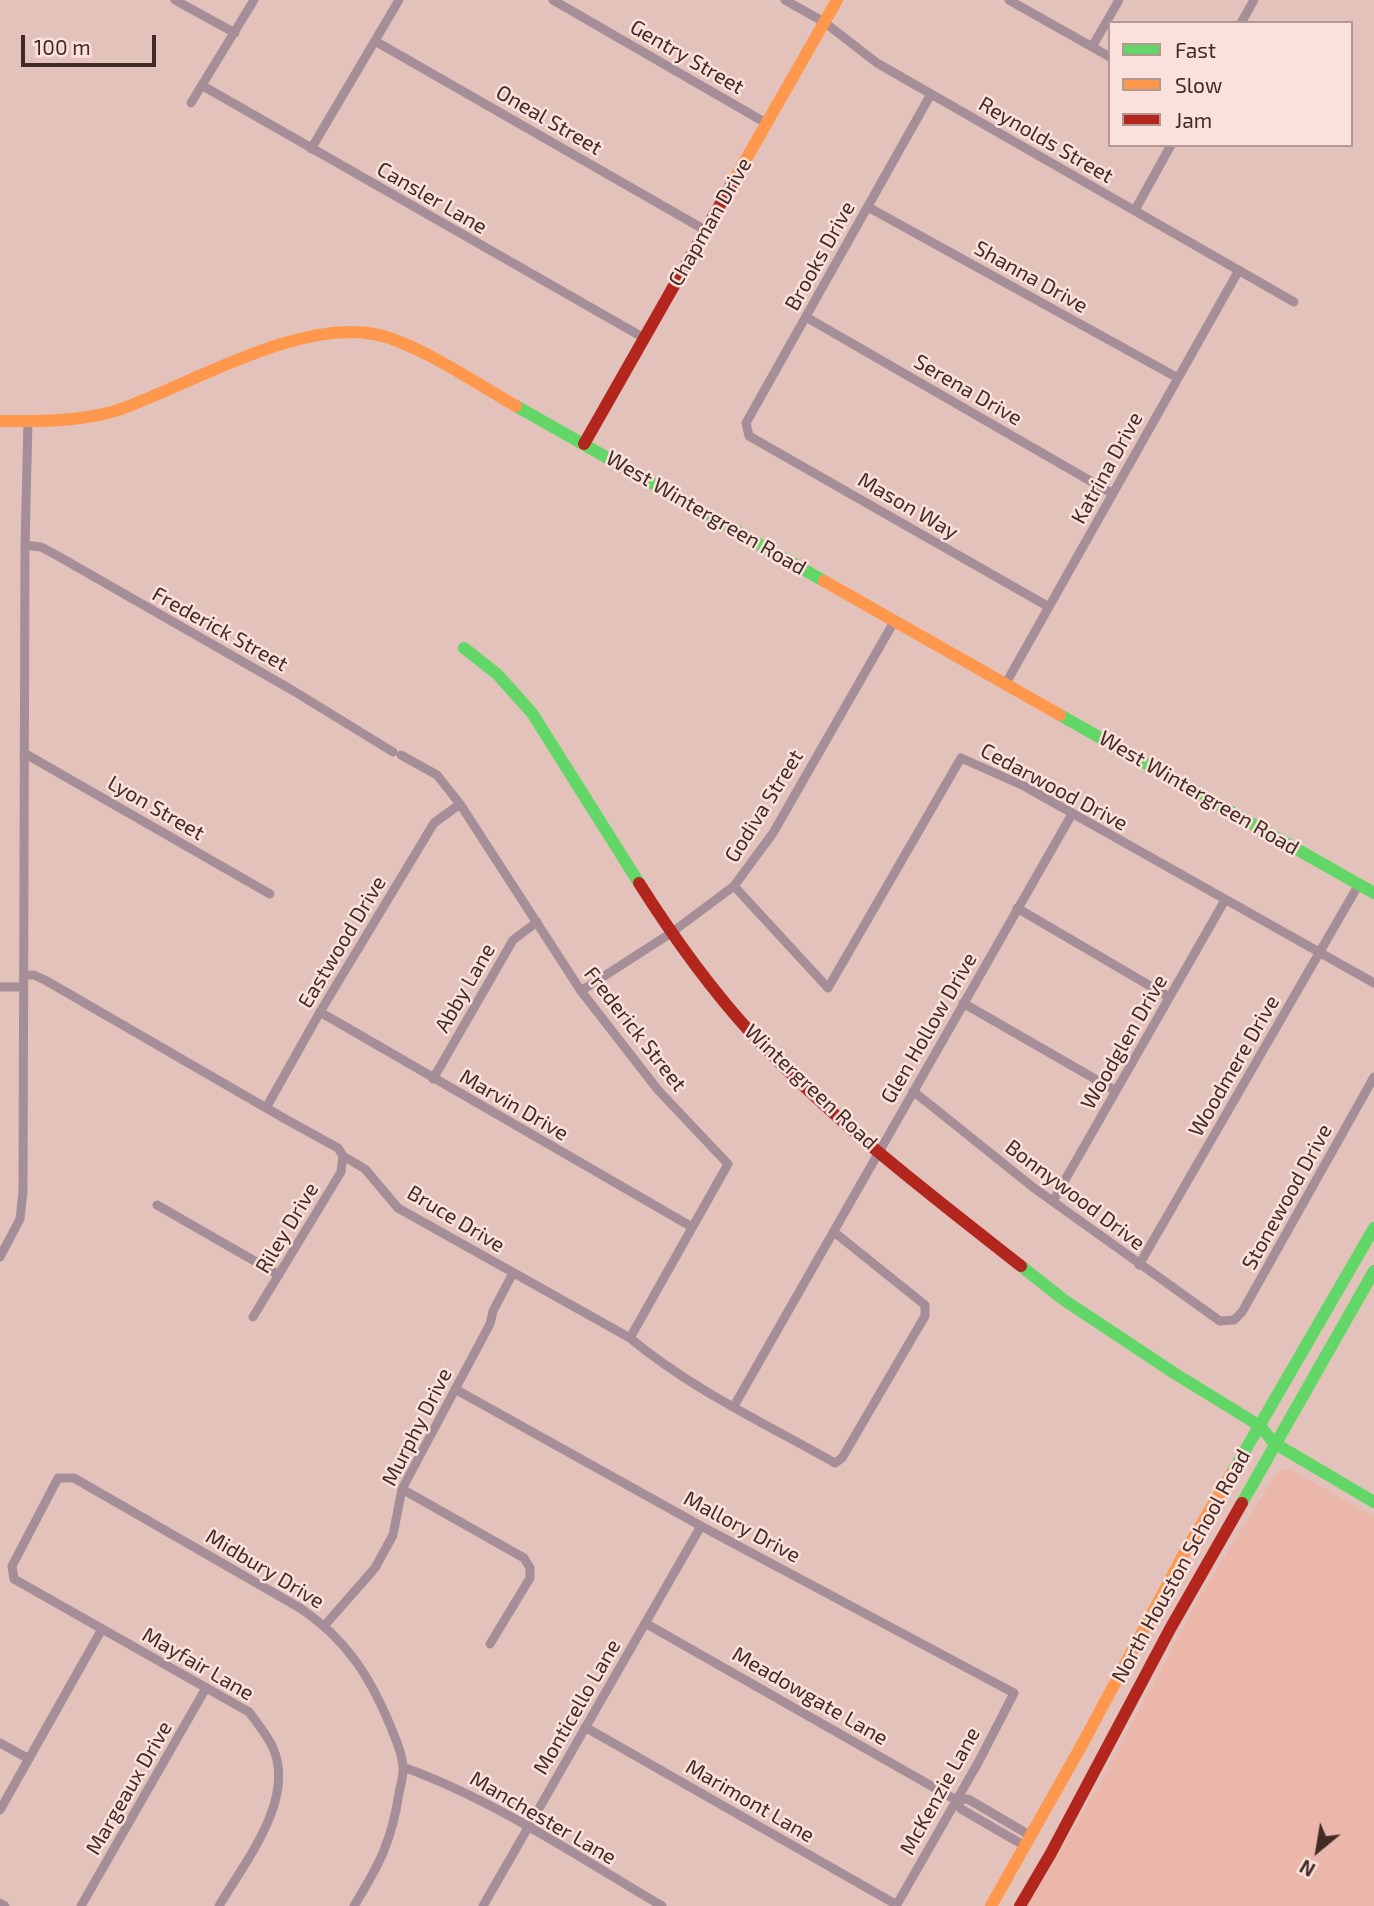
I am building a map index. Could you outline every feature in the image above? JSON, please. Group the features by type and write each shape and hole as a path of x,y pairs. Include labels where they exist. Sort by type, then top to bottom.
{"main road":[{"name":"Chapman Drive","path":"584,444 837,0"},
{"name":"West Wintergreen Road","path":"0,421 67,421 113,412 295,339 324,332 356,331 387,337 419,351 1374,893"},
{"name":"Wintergreen Road","path":"464,648 497,674 532,713 671,933 757,1039 790,1073 982,1238 1064,1300 1260,1426"},
{"name":"North Houston School Road","path":"991,1906 1186,1550 1374,1228"},
{"name":"North Houston School Road","path":"1020,1906 1170,1629 1374,1271"},
{"path":"1260,1426 1274,1443 1374,1502"},
{"path":"1028,1841 1051,1853"}],"street":[{"path":"175,0 235,33"},
{"path":"191,103 254,0"},
{"path":"311,149 399,0"},
{"name":"Gentry Street","path":"553,0 766,123"},
{"name":"Reynolds Street","path":"786,0 824,22 877,64 1294,302"},
{"path":"1009,0 1108,56"},
{"path":"1091,47 1119,0"},
{"path":"1242,21 1254,0"},
{"name":"Oneal Street","path":"375,41 705,230"},
{"name":"Cansler Lane","path":"203,86 644,338"},
{"name":"Brooks Drive","path":"749,436 746,423 930,94"},
{"path":"1135,210 1170,147"},
{"name":"Shanna Drive","path":"868,206 1178,378"},
{"name":"Katrina Drive","path":"1006,683 1239,270"},
{"name":"Serena Drive","path":"806,317 1113,494"},
{"path":"0,1257 13,1236 22,1209 28,421"},
{"name":"Mason Way","path":"749,436 1049,607"},
{"name":"Frederick Street","path":"25,545 41,547 58,556 437,775 460,804 581,991 658,1090 728,1164 630,1338"},
{"name":"Godiva Street","path":"581,991 671,933 734,886 773,833 895,620"},
{"name":"Lyon Street","path":"24,753 270,894"},
{"name":"Cedarwood Drive","path":"734,886 828,988 961,758 1024,786 1374,983"},
{"name":"Eastwood Drive","path":"267,1108 320,1012 434,824 460,804"},
{"name":"Glen Hollow Drive","path":"734,1406 1072,814"},
{"name":"Woodmere Drive","path":"1139,1265 1359,884"},
{"name":"Woodglen Drive","path":"1053,1201 1225,900"},
{"path":"1017,908 1169,998"},
{"name":"Abby Lane","path":"433,1079 513,940 537,922"},
{"name":"Bruce Drive","path":"24,975 34,975 45,980 330,1142 343,1156 365,1169 398,1208 630,1338 656,1360 835,1463 842,1458 925,1316 926,1309 925,1305 834,1232"},
{"path":"0,987 23,987"},
{"path":"963,1003 1116,1091"},
{"name":"Marvin Drive","path":"320,1012 692,1227"},
{"name":"Stonewood Drive","path":"1220,1321 1234,1320 1241,1312 1374,1077"},
{"name":"Bonnywood Drive","path":"913,1091 986,1151 1139,1265 1220,1321"},
{"name":"Riley Drive","path":"254,1317 341,1172 343,1156"},
{"path":"158,1205 279,1275"},
{"name":"Murphy Drive","path":"325,1625 375,1568 393,1535 402,1489 490,1324 493,1311 513,1273"},
{"name":"Mallory Drive","path":"456,1389 701,1526 1014,1693"},
{"name":"Mayfair Lane","path":"58,1478 12,1566 14,1579 249,1712 274,1748 280,1778 273,1814 219,1906"},
{"name":"Midbury Drive","path":"58,1478 74,1478 300,1608 325,1625 354,1656 380,1701 398,1746 403,1767 397,1806 383,1858 354,1906"},
{"path":"402,1489 524,1559 530,1567 530,1578 490,1644"},
{"name":"Monticello Lane","path":"483,1906 701,1526"},
{"name":"Meadowgate Lane","path":"645,1623 956,1800 968,1799 1028,1841"},
{"path":"0,1810 102,1629"},
{"name":"Margeaux Drive","path":"81,1906 206,1688"},
{"name":"McKenzie Lane","path":"897,1905 1014,1693"},
{"name":"Marimont Lane","path":"585,1727 897,1905"},
{"path":"0,1743 29,1759"},
{"name":"Manchester Lane","path":"403,1767 472,1796 645,1902 662,1906"},
{"path":"0,1903 5,1906"}],"shaded area":[{"path":"1289,1469 1374,1517 1374,1906 1028,1906 1105,1774 1199,1598 1277,1472"}],"traffic: fast":[{"path":"516,406 824,581"},
{"path":"464,648 497,674 532,713 639,883"},
{"path":"1060,715 1374,893"},
{"path":"1232,1473 1374,1228"},
{"path":"1021,1266 1064,1300 1260,1426 1274,1443 1374,1502"},
{"path":"1242,1503 1374,1271"}],"traffic: slow":[{"path":"733,182 837,0"},
{"path":"0,421 70,419 116,411 231,362 290,341 348,332 391,338 446,365 516,406"},
{"path":"824,581 1060,715"},
{"path":"991,1906 1084,1741 1186,1550 1232,1473"}],"traffic: jam":[{"path":"584,444 733,182"},
{"path":"639,883 706,979 735,1015 782,1065 881,1154 1021,1266"},
{"path":"1020,1906 1170,1629 1242,1503"}]}
